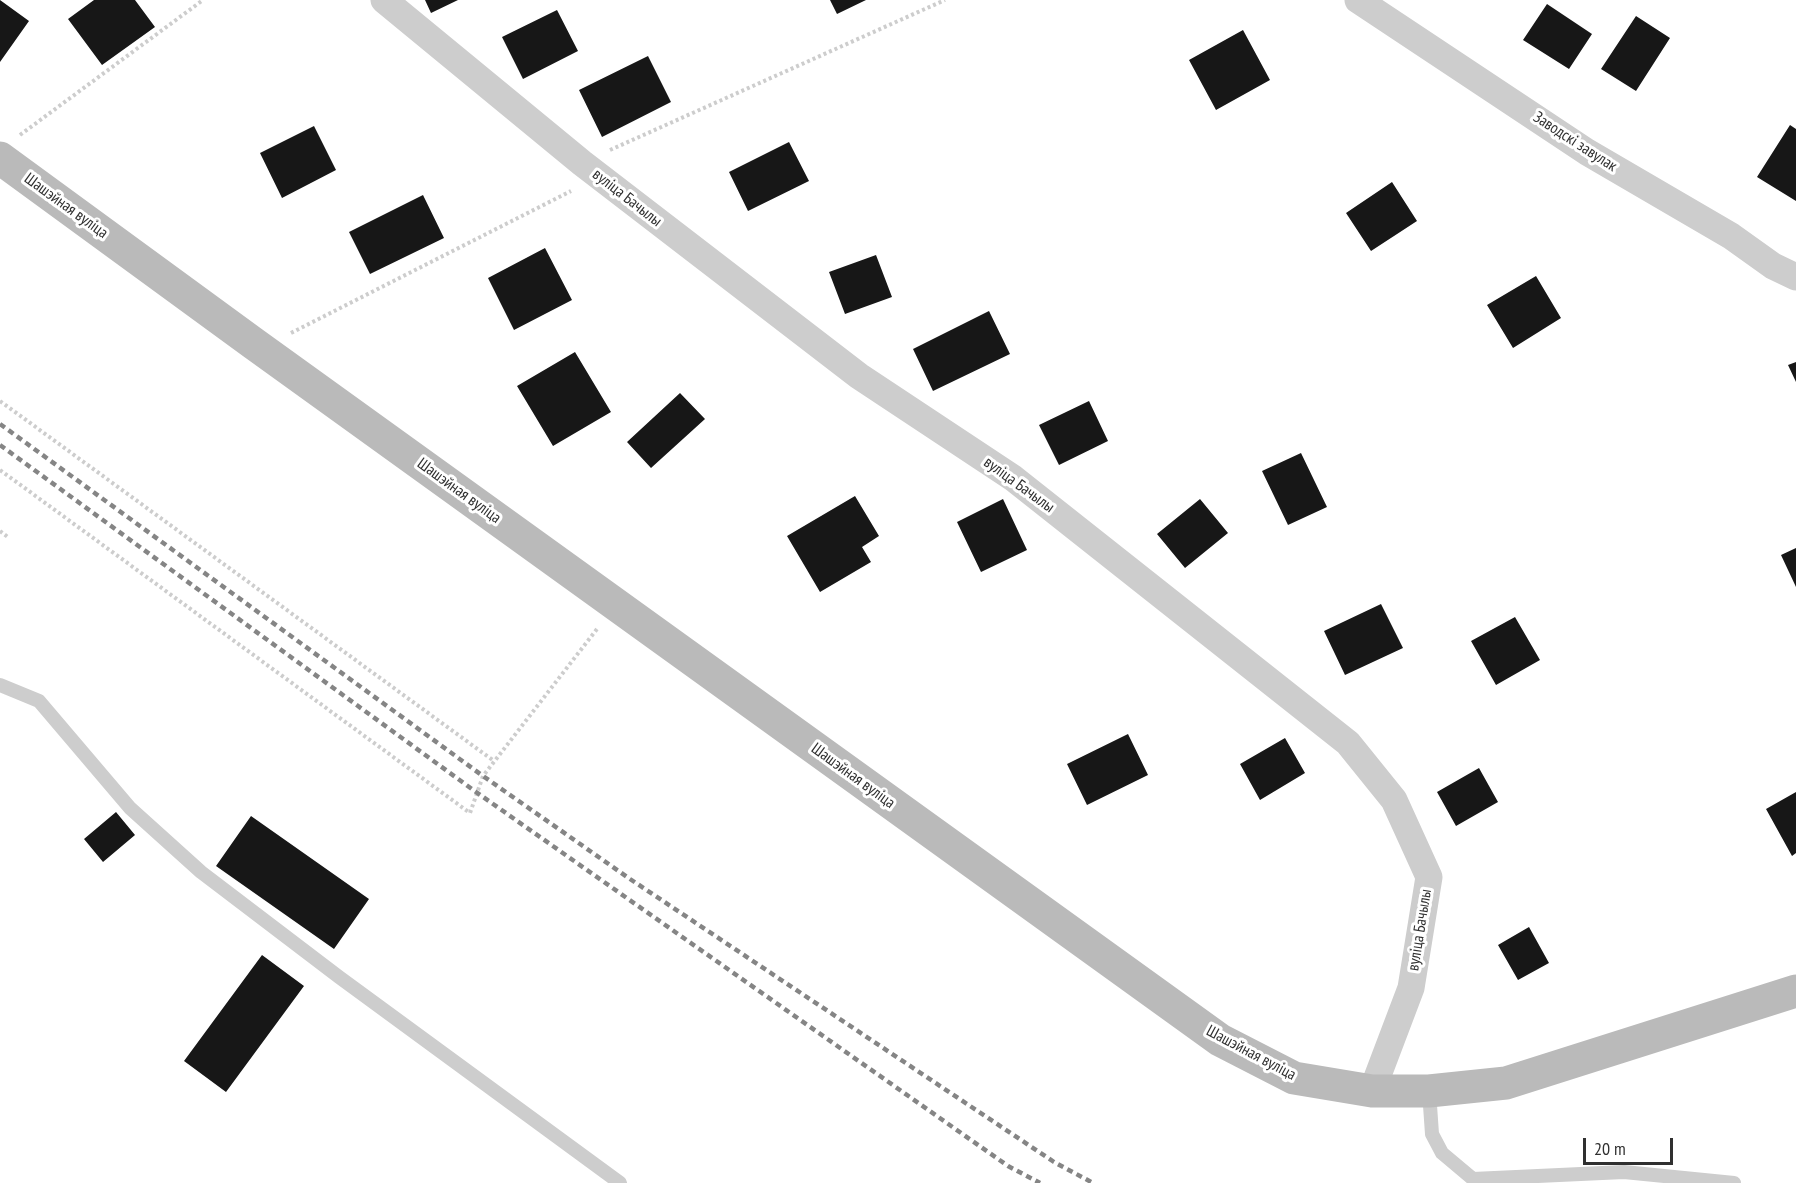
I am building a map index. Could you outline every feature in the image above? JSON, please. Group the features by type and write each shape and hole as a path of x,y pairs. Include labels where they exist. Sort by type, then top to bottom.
{"main road":[{"name":"Шашэйная вуліца","path":"9,147 253,343 1220,1040 1294,1078 1372,1091 1429,1091 1506,1083 1796,991"}],"street":[{"name":"вуліца Бачылы","path":"384,0 591,169 859,376 1013,478 1348,743 1394,800 1429,877 1411,988 1372,1091"},
{"name":"Заводскі завулак","path":"1358,0 1587,152 1731,236 1773,266 1796,276"}],"lane":[{"path":"0,685 39,701 130,808 201,872 339,977 620,1183"},
{"path":"1429,1091 1432,1134 1442,1153 1476,1181 1624,1173 1734,1183"}],"path":[{"path":"9,147 203,0"},
{"path":"253,343 289,334 591,169 945,0"},
{"path":"0,401 494,761"},
{"path":"0,470 470,813 483,776 616,605"},
{"path":"0,531 9,537"}],"building":[{"path":"0,0 29,21 0,62"},
{"path":"94,0 135,0 155,27 102,65 68,19"},
{"path":"425,0 458,0 431,13"},
{"path":"830,0 866,0 837,14"},
{"path":"1547,4 1592,34 1569,69 1523,40"},
{"path":"557,10 578,51 523,79 502,37"},
{"path":"1636,16 1670,38 1636,91 1601,69"},
{"path":"1243,30 1270,80 1216,110 1189,60"},
{"path":"648,56 671,102 602,137 579,90"},
{"path":"1790,125 1796,129 1796,201 1757,177"},
{"path":"314,126 336,170 282,198 260,153"},
{"path":"789,142 809,181 748,211 729,172"},
{"path":"1392,182 1417,221 1371,251 1346,213"},
{"path":"423,195 444,238 370,274 349,232"},
{"path":"545,248 572,300 514,330 488,278"},
{"path":"876,255 892,297 845,314 829,272"},
{"path":"1536,276 1561,318 1513,348 1487,305"},
{"path":"989,311 1010,354 933,391 913,349"},
{"path":"575,352 611,412 553,446 517,386"},
{"path":"1796,362 1796,382 1788,365"},
{"path":"680,393 705,419 651,468 627,442"},
{"path":"1089,401 1108,441 1059,465 1039,425"},
{"path":"1301,453 1327,507 1288,525 1262,471"},
{"path":"855,496 879,536 862,547 871,562 820,592 787,536"},
{"path":"1003,499 1027,550 981,572 957,522"},
{"path":"1200,499 1228,533 1185,568 1157,534"},
{"path":"1796,548 1796,587 1781,555"},
{"path":"1381,604 1403,648 1345,675 1324,631"},
{"path":"1515,617 1540,660 1496,685 1471,641"},
{"path":"1128,734 1148,775 1087,805 1067,764"},
{"path":"1285,738 1305,773 1260,800 1240,764"},
{"path":"1479,768 1498,802 1456,826 1437,792"},
{"path":"1796,792 1796,853 1792,856 1766,809"},
{"path":"116,812 135,835 103,862 84,839"},
{"path":"251,816 369,899 334,949 216,866"},
{"path":"1529,927 1549,963 1518,980 1498,945"},
{"path":"262,955 304,986 226,1092 184,1061"}],"railway":[{"path":"0,424 483,776 630,879 1054,1162 1093,1183"},
{"path":"0,445 476,792 1008,1166 1040,1183"}]}
